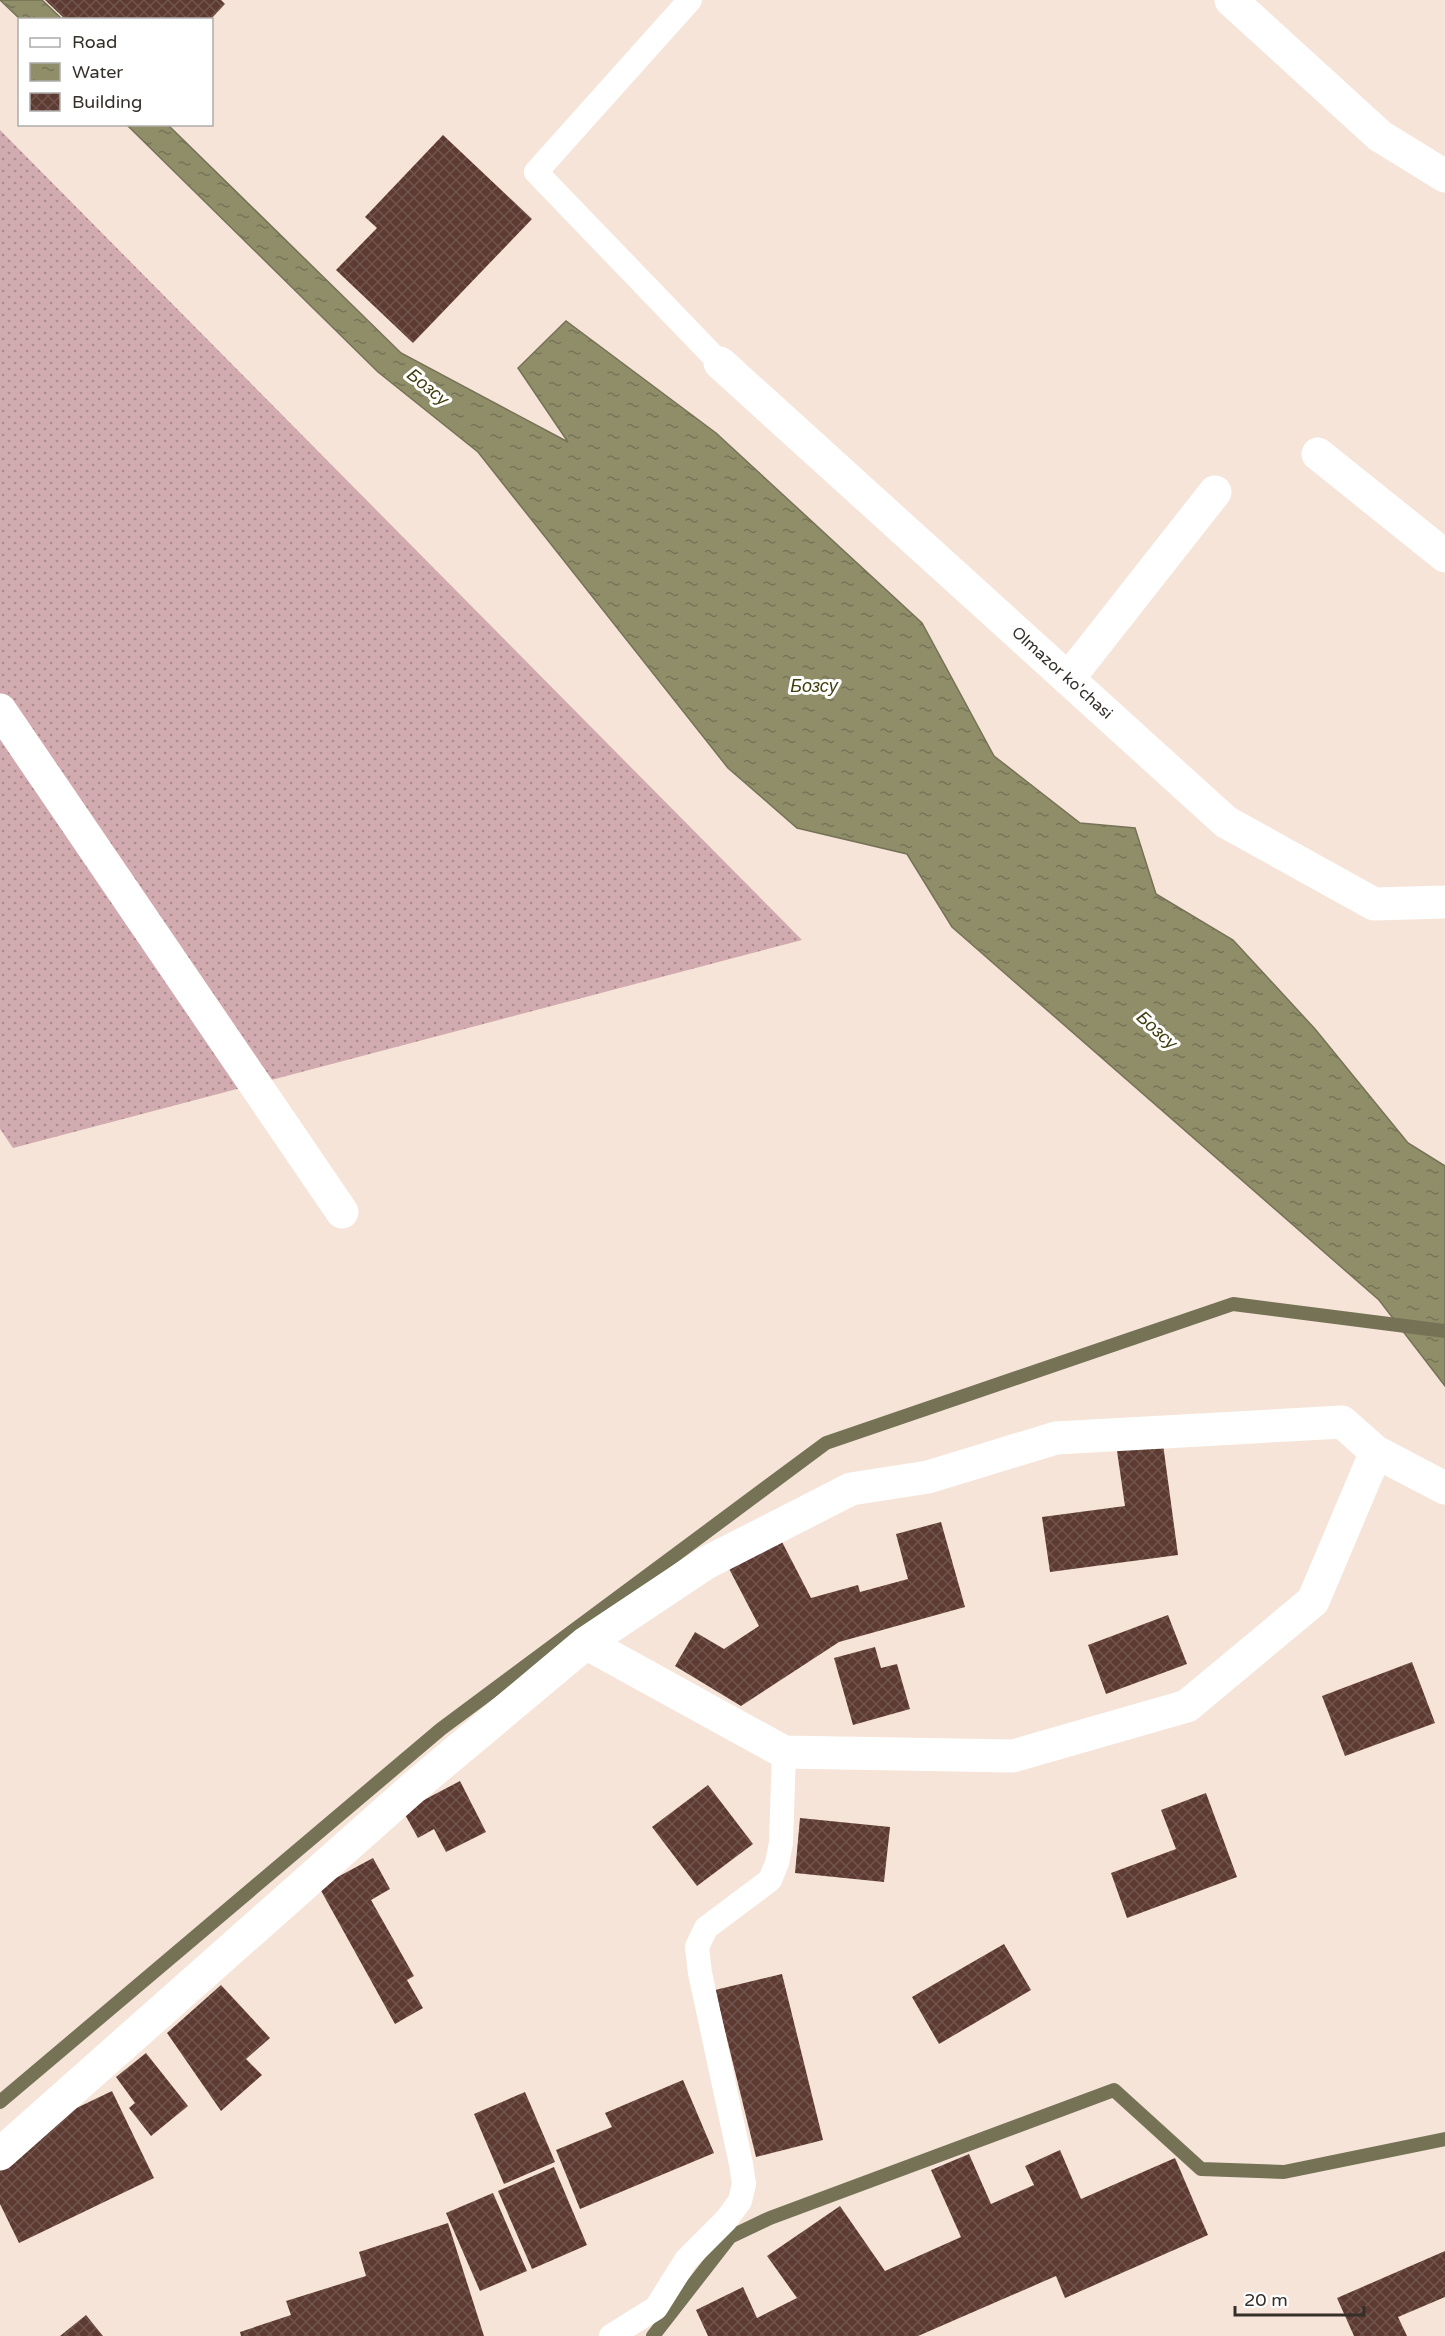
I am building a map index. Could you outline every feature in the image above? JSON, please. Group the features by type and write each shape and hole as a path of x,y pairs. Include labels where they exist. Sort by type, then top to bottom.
{"street":[{"path":"1231,0 1380,136 1445,177"},
{"name":"Olmazor ko'chasi","path":"720,363 1226,822 1374,904 1445,902"},
{"path":"1318,454 1445,556"},
{"path":"1068,679 1215,492"},
{"path":"0,710 342,1212"},
{"path":"0,2154 414,1787 586,1643 706,1563 851,1489 928,1478 1056,1438 1342,1422 1376,1452 1445,1488"},
{"path":"586,1643 784,1752 1013,1755 1187,1706 1313,1601 1376,1452"}],"lane":[{"path":"690,0 536,172 720,363"},
{"path":"611,2336 656,2308 686,2260 726,2220 740,2201 744,2184 741,2164 700,1973 697,1947 706,1928 770,1880 781,1843 784,1752"}],"shaded area":[{"path":"0,130 802,940 13,1148 0,1129"}],"water":[{"path":"0,0 42,0 61,18 19,18"},
{"name":"Бозсу","path":"128,126 169,126 401,353 568,442 518,368 566,321 716,433 922,623 994,756 1080,823 1135,828 1156,894 1233,940 1315,1029 1408,1143 1445,1166 1445,1386 1379,1300 952,927 907,854 797,828 728,768 478,452 378,372"}],"building":[{"path":"45,0 221,0 225,4 212,18 64,18"},
{"path":"443,135 532,219 413,343 336,270 377,228 365,217"},
{"path":"1163,1444 1178,1555 1050,1572 1042,1517 1125,1506 1117,1451"},
{"path":"941,1522 965,1607 839,1642 741,1706 675,1666 695,1632 724,1649 759,1626 726,1563 779,1536 811,1598 858,1585 860,1592 908,1579 896,1534"},
{"path":"1168,1615 1187,1664 1106,1694 1088,1645"},
{"path":"875,1647 881,1668 897,1664 910,1709 853,1725 834,1658"},
{"path":"1412,1662 1435,1723 1345,1756 1322,1696"},
{"path":"460,1781 486,1832 446,1852 434,1829 418,1838 403,1811"},
{"path":"708,1785 753,1844 697,1886 652,1827"},
{"path":"1206,1793 1237,1877 1127,1918 1111,1873 1176,1849 1161,1810"},
{"path":"800,1818 890,1827 884,1882 795,1873"},
{"path":"373,1858 390,1889 371,1900 414,1976 407,1980 423,2008 395,2024 319,1887"},
{"path":"1004,1944 1031,1990 939,2044 912,1997"},
{"path":"782,1974 823,2140 756,2157 715,1990"},
{"path":"221,1985 270,2038 246,2059 262,2075 221,2111 167,2033"},
{"path":"146,2053 188,2106 151,2136 129,2108 135,2103 116,2077"},
{"path":"683,2080 714,2153 580,2209 556,2150 612,2127 605,2113"},
{"path":"112,2091 154,2178 19,2243 0,2204 0,2161 39,2126"},
{"path":"525,2092 555,2162 504,2184 474,2114"},
{"path":"1060,2150 1081,2199 1175,2158 1208,2235 1065,2298 1056,2276 918,2336 708,2336 696,2310 743,2287 757,2318 797,2298 767,2256 840,2206 885,2271 961,2237 931,2170 969,2154 991,2204 1034,2185 1025,2166"},
{"path":"554,2167 587,2245 532,2269 498,2191"},
{"path":"493,2193 527,2271 480,2291 446,2213"},
{"path":"448,2223 484,2336 241,2336 240,2332 291,2315 286,2301 366,2276 359,2252"},
{"path":"1445,2251 1445,2297 1398,2317 1407,2336 1354,2336 1337,2298"},
{"path":"86,2315 103,2336 60,2336"}],"waterway":[{"path":"0,2102 441,1729 826,1443 1233,1304 1445,1331"},
{"path":"653,2336 730,2237 770,2218 1114,2090 1201,2169 1284,2172 1445,2139"}]}
